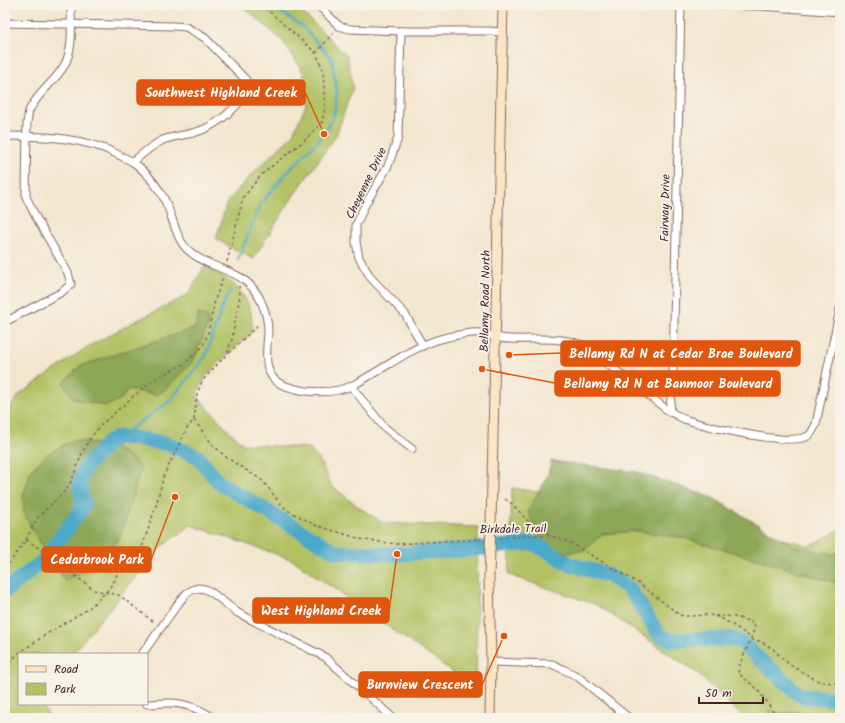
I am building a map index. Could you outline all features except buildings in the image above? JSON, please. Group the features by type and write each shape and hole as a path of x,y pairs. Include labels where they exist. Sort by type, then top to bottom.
{"street":[{"path":"5,322 62,292 71,284 68,273 36,219 26,197 27,123 29,111 41,94 58,75 68,56 71,38 71,5"},
{"path":"318,5 339,26 350,29 502,32"},
{"name":"Bellamy Road North","path":"490,718 491,662 489,576 492,524 503,5"},
{"name":"Fairway Drive","path":"670,412 673,371 681,5"},
{"path":"714,5 761,6 840,12"},
{"path":"5,23 186,27 205,38 246,80 249,90 237,106 218,122 202,130 163,140 144,151 133,162"},
{"name":"Cheyenne Drive","path":"401,31 398,138 388,166 365,205 356,225 356,242 359,258 371,278 405,314 423,346"},
{"path":"5,136 67,139 103,147 133,162 162,193 169,206 171,217 186,248 199,260 226,270 248,282 260,299 266,317 268,332 266,356 270,375 276,382 304,391 326,391 351,386 414,349 448,337 479,333 509,339 560,340 584,346 670,412 685,419 761,437 784,440 802,438 808,436 813,430 819,409 840,309"},
{"path":"351,386 384,427 412,449"},
{"path":"143,653 187,593 198,588 205,589 238,613 325,657 393,718"},
{"path":"491,662 552,664 577,676 629,718"},
{"path":"148,704 168,703 185,705 203,711 214,718"}],"path":[{"path":"5,569 26,540 37,518 66,490 72,480 83,451 91,437 103,423 144,386 184,364 203,346 208,333 215,300 226,270 243,198 262,174 305,140 322,122 325,107 323,70 316,53 262,5"},
{"path":"316,53 339,26"},
{"path":"227,354 232,339 240,296 239,277"},
{"path":"19,653 88,609 106,592 114,580 119,568 132,561 141,550 155,509 164,476 187,428 194,420 197,394 202,381 227,354 266,317"},
{"name":"Birkdale Trail","path":"194,420 213,445 226,457 263,480 278,502 287,510 315,525 364,540 396,544 485,538"},
{"path":"505,500 511,503 527,520 554,537"},
{"name":"Birkdale Trail","path":"499,538 520,538 536,535 554,537 569,542 632,580 680,615 714,616 739,629 750,639 760,641 773,649 790,665 820,682 840,683"},
{"path":"26,540 39,548 94,590 119,595 156,624"},
{"path":"714,616 727,615 755,624 754,631 738,673 756,688 777,718"},
{"path":"5,666 18,654"}],"green space":[{"path":"241,5 295,5 347,56 353,87 336,136 294,195 253,259 216,239 227,202 251,175 292,136 306,105 304,74 283,41"},
{"path":"204,267 234,284 248,304 251,313 252,332 206,376 197,393 197,396 225,427 243,444 309,448 320,461 332,486 360,508 383,523 478,527 476,688 293,560 191,525 160,548 73,653 18,653 18,705 41,705 51,718 5,718 5,415 19,395 87,347 188,295"},
{"path":"199,314 207,316 209,322 193,361 164,391 156,395 128,389 121,399 106,406 74,399 63,383 80,366 195,328"},
{"path":"73,440 118,450 134,460 141,468 121,535 105,560 65,581 33,531 24,513 23,495 31,471 47,454"},
{"path":"551,461 638,472 713,498 794,546 833,554 840,553 840,584 684,538 637,531 602,534 585,550 567,553 549,548 539,536 528,511 548,475"},
{"path":"512,488 627,506 755,531 810,546 840,529 840,718 744,718 696,672 597,605 509,575"},
{"path":"770,710 781,713 802,711 819,716 840,713 840,718 762,718"}],"waterway":[{"path":"238,260 260,205 282,178 324,134 334,115 337,92 332,59 303,27 284,14 266,5"},
{"path":"119,437 169,402 205,357 223,305 230,291"},
{"path":"5,591 43,561 84,506 79,485 85,467 110,441 119,437 140,439 169,444 198,457 218,482 336,552 397,554 467,550 533,543 570,564 607,575 629,588 659,635 670,640 733,639 742,643 797,693 804,696 840,699"}],"place":[{"name":"Southwest Highland Creek","path":"324,134"},
{"name":"Bellamy Rd N at Cedar Brae Boulevard","path":"509,355"},
{"name":"Bellamy Rd N at Banmoor Boulevard","path":"482,369"},
{"name":"Cedarbrook Park","path":"175,497"},
{"name":"West Highland Creek","path":"397,554"},
{"name":"Burnview Crescent","path":"504,636"}]}
